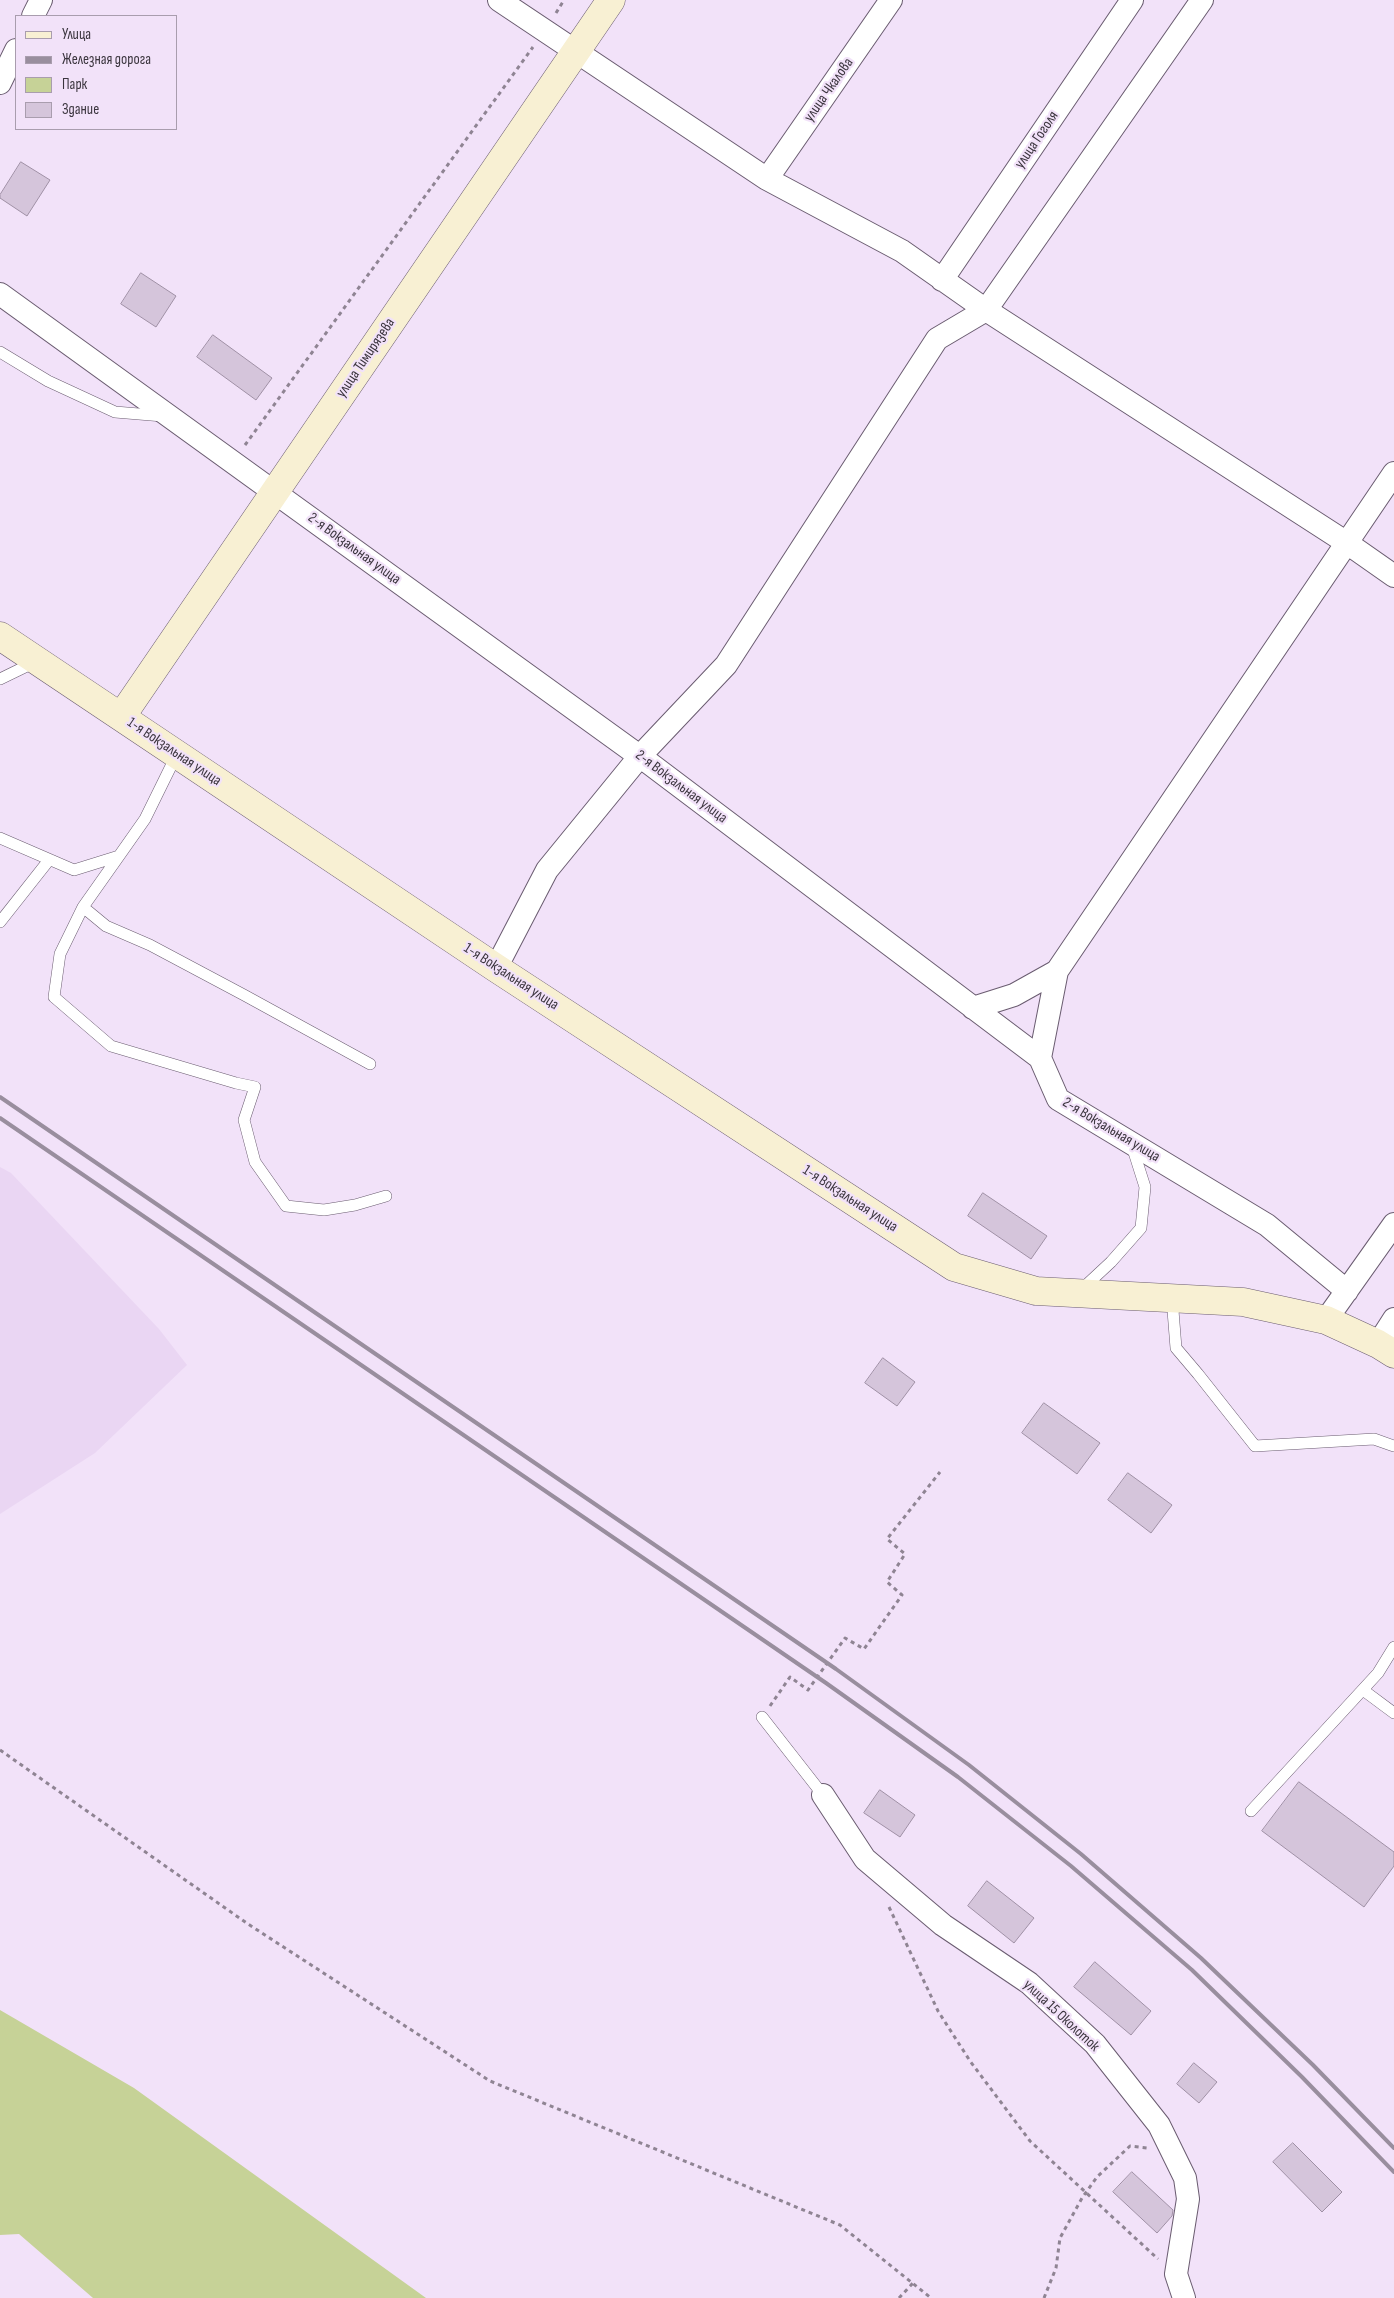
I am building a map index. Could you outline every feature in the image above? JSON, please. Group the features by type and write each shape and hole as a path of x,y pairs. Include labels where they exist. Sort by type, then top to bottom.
{"main road":[{"name":"улица Тимирязева","path":"121,717 612,0"},
{"name":"1-я Вокзальная улица","path":"0,636 496,968 954,1268 1036,1291 1242,1302 1326,1320 1386,1349"}],"street":[{"path":"34,15 41,0"},
{"path":"499,0 767,179 902,252 986,310 1348,543 1394,576"},
{"name":"улица Чкалова","path":"767,179 891,0"},
{"name":"улица Гоголя","path":"942,280 1132,0"},
{"path":"496,968 547,870 640,756 726,665 937,339 986,310 1202,0"},
{"path":"0,83 15,52"},
{"name":"2-я Вокзальная улица","path":"0,294 640,756 1040,1058 1058,1099 1268,1225 1347,1291"},
{"path":"1040,1058 1057,972 1394,473"},
{"path":"973,1008 1014,996 1057,972"},
{"path":"1326,1320 1394,1224"},
{"path":"1386,1349 1394,1319"},
{"name":"улица 15 Околоток","path":"823,1795 865,1859 943,1926 1029,1983 1095,2044 1159,2125 1184,2178 1188,2199 1176,2274 1184,2298"}],"lane":[{"path":"0,352 48,382 115,412 170,417"},
{"path":"0,679 37,661"},
{"path":"177,754 145,819 83,907 60,954 54,997 111,1046 255,1087 244,1120 256,1162 286,1206 324,1210 355,1205 386,1196"},
{"path":"0,838 74,870 118,856"},
{"path":"0,922 49,860"},
{"path":"83,907 106,926 150,945 370,1064"},
{"path":"1078,1293 1111,1262 1141,1228 1145,1187 1130,1142"},
{"path":"1172,1298 1176,1348 1255,1446 1374,1439 1394,1446"},
{"path":"1251,1811 1378,1673 1394,1647"},
{"path":"1363,1690 1394,1713"},
{"path":"762,1717 823,1795"}],"path":[{"path":"233,462 509,82 564,0"},
{"path":"762,1717 790,1676 808,1690 845,1638 864,1649 902,1595 887,1582 905,1554 888,1540 940,1472"},
{"path":"0,1750 248,1924 490,2081 840,2226 931,2298"},
{"path":"887,1904 938,2012 970,2061 1030,2141 1176,2274"},
{"path":"1044,2298 1056,2268 1060,2238 1097,2177 1130,2146 1149,2148 1174,2156"},
{"path":"899,2298 913,2283"}],"shaded area":[{"path":"0,1167 11,1173 159,1329 187,1365 95,1453 0,1514"}],"green space":[{"path":"0,2010 134,2088 426,2298 93,2298 19,2234 0,2235"}],"building":[{"path":"21,162 50,180 27,216 0,198 0,195"},
{"path":"141,273 176,296 156,327 121,304"},
{"path":"213,335 272,378 256,400 197,357"},
{"path":"983,1193 1047,1236 1031,1259 968,1216"},
{"path":"883,1358 915,1382 897,1406 865,1383"},
{"path":"1044,1403 1100,1443 1077,1474 1022,1433"},
{"path":"1128,1473 1172,1505 1151,1533 1108,1500"},
{"path":"1299,1782 1394,1852 1394,1866 1364,1907 1262,1831"},
{"path":"880,1790 915,1815 900,1837 864,1813"},
{"path":"987,1881 1034,1918 1014,1943 968,1906"},
{"path":"1095,1962 1151,2011 1131,2035 1074,1987"},
{"path":"1194,2063 1217,2082 1199,2103 1177,2084"},
{"path":"1293,2143 1342,2192 1322,2212 1273,2162"},
{"path":"1132,2172 1173,2210 1172,2216 1157,2233 1113,2192"}],"railway":[{"path":"0,1097 836,1669 969,1765 1081,1854 1201,1958 1313,2065 1394,2148"},
{"path":"0,1118 826,1683 958,1777 1071,1866 1192,1970 1302,2077 1394,2172"}]}
